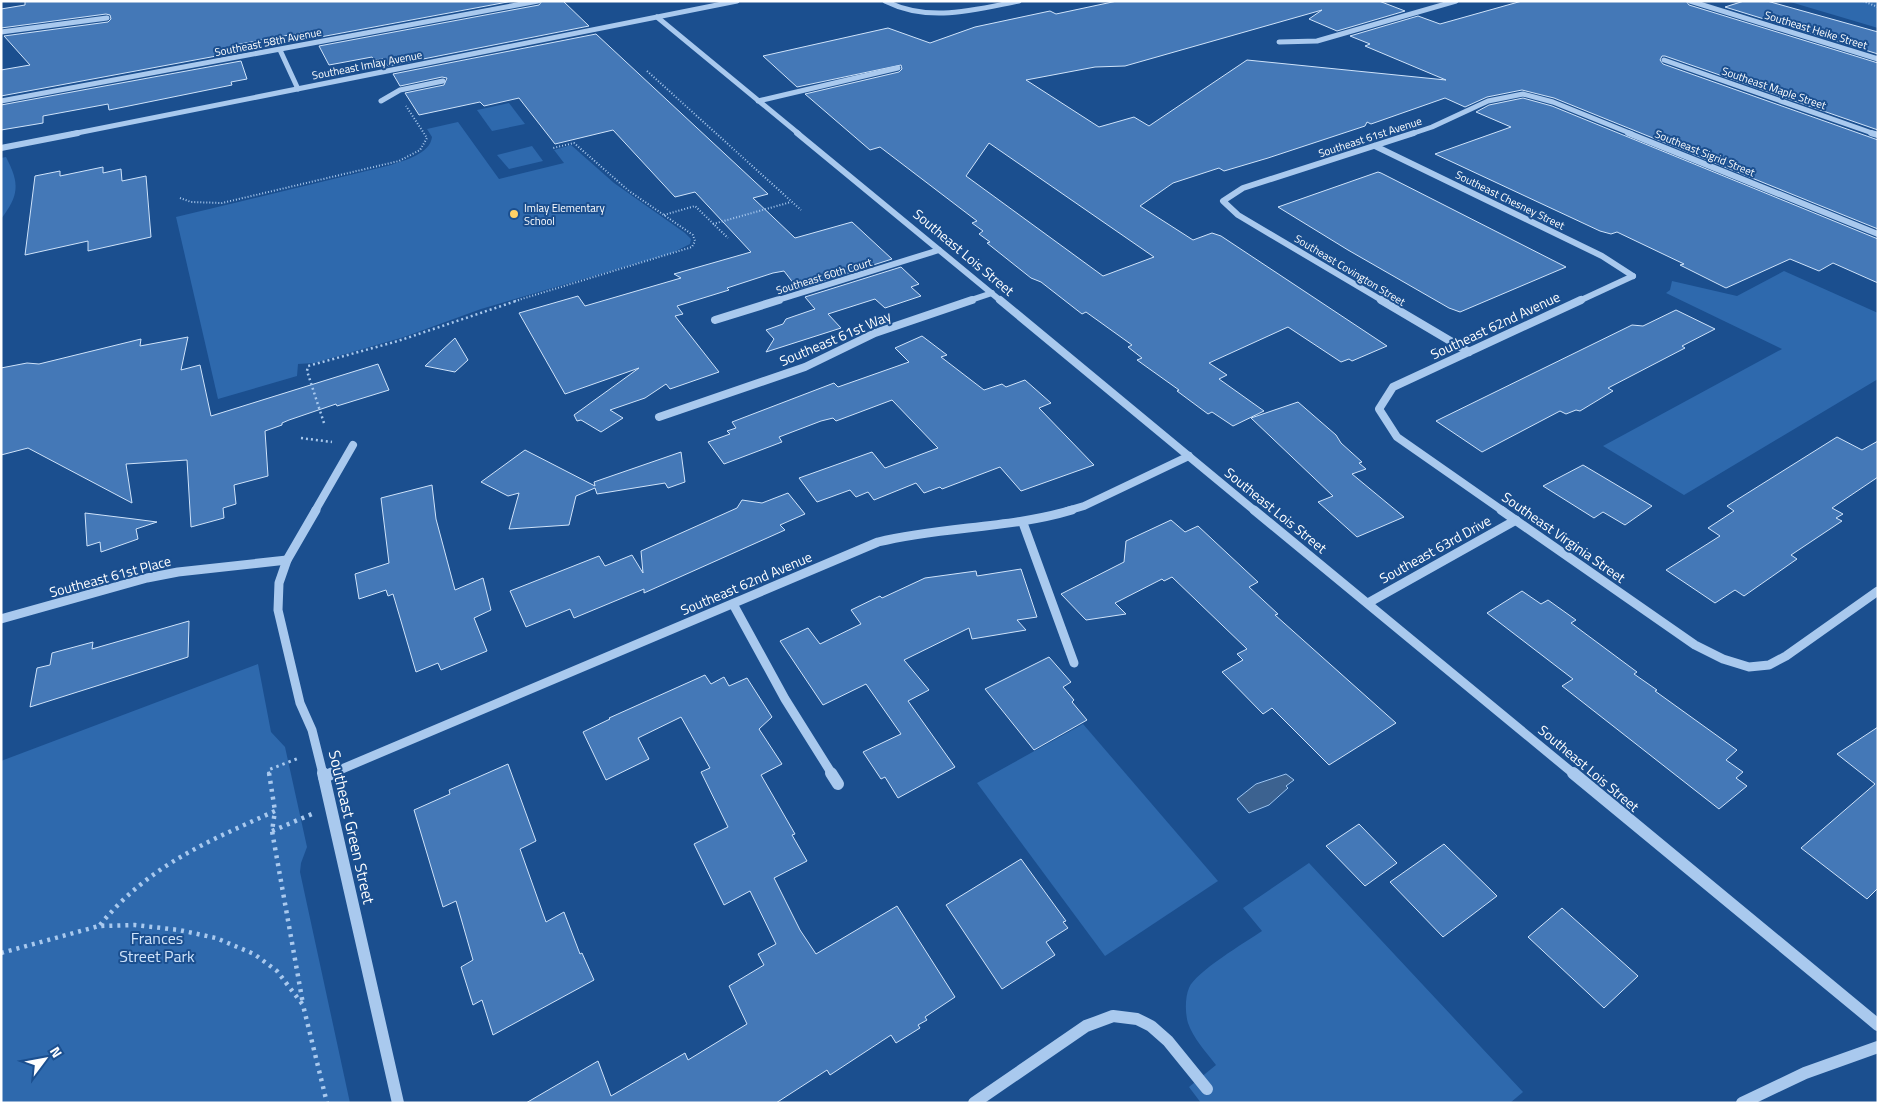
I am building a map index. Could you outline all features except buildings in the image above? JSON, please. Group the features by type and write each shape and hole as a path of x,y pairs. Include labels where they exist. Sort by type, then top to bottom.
{"street":[{"name":"Southeast 58th Avenue","path":"1,101 538,1"},
{"name":"Southeast Imlay Avenue","path":"1,148 737,1"},
{"path":"885,1 902,9 922,13 974,11 1019,1"},
{"path":"1279,42 1317,41 1456,1"},
{"name":"Southeast Heike Street","path":"1690,1 1878,59"},
{"path":"1,32 107,18"},
{"name":"Southeast Lois Street","path":"657,18 1878,1025"},
{"path":"280,50 298,89"},
{"name":"Southeast Maple Street","path":"1664,60 1878,135"},
{"path":"758,100 898,68"},
{"path":"381,101 400,90 443,82"},
{"name":"Southeast 61st Avenue","path":"1223,201 1243,188 1432,127 1453,116 1504,96 1524,94"},
{"name":"Southeast Sigrid Street","path":"1524,94 1553,102 1878,234"},
{"name":"Southeast Chesney Street","path":"1375,146 1602,256 1633,276"},
{"name":"Southeast Covington Street","path":"1223,201 1238,215 1469,352"},
{"name":"Southeast 60th Court","path":"715,320 939,250"},
{"name":"Southeast 62nd Avenue","path":"1378,409 1393,387 1633,276"},
{"name":"Southeast 61st Way","path":"659,416 805,367 875,333 992,293"},
{"name":"Southeast Virginia Street","path":"1378,409 1397,437 1695,645 1723,659 1749,667 1769,665 1786,656 1878,590"},
{"name":"Southeast Green Street","path":"352,445 287,560 279,583 278,610 300,703 312,730 318,751 398,1103"},
{"name":"Southeast 62nd Avenue","path":"324,777 878,542 915,533 1023,523 1084,506 1189,456"},
{"name":"Southeast 63rd Drive","path":"1368,603 1516,520"},
{"path":"1023,523 1074,663"},
{"name":"Southeast 61st Place","path":"1,619 147,578 178,572 287,560"},
{"path":"733,604 784,699 838,784"},
{"path":"974,1103 1086,1026 1113,1016 1137,1019 1151,1026 1168,1041 1207,1089"},
{"path":"1742,1103 1805,1073 1878,1047"}],"path":[{"path":"1862,1 1878,7"},
{"path":"647,70 800,210"},
{"path":"180,198 191,202 222,203 399,161 423,148 427,138 404,102"},
{"path":"324,422 307,371 308,366 398,341 485,310 662,258 692,247 695,241 693,235 617,182 574,143 553,148"},
{"path":"712,224 791,202"},
{"path":"663,215 695,206 728,238"},
{"path":"301,438 352,445"},
{"path":"318,751 268,770 275,811 272,831 304,1005 327,1103"},
{"path":"272,831 331,806"},
{"path":"99,926 111,909 168,862 275,811"},
{"path":"1,953 99,926 134,925 179,930 216,938 254,954 277,971 304,1005"}],"green space":[{"path":"1787,1 1878,1 1878,28"},
{"path":"509,103 525,124 492,131 477,110"},
{"path":"458,122 499,179 564,163 554,150 571,145 614,183 685,233 691,239 690,244 672,253 481,309 404,337 314,363 298,364 297,376 218,399 176,217 391,165 416,156 427,148 432,137 427,129"},
{"path":"532,146 543,161 509,169 497,155"},
{"path":"6,157 14,175 15,189 11,203 1,219 1,158"},
{"path":"1784,271 1878,313 1878,379 1684,495 1603,446 1782,349 1666,293 1670,290 1672,281 1737,296"},
{"name":"Frances Street Park","path":"258,664 271,732 285,747 307,847 300,872 350,1103 1,1103 1,761"},
{"path":"1083,724 1218,881 1105,956 977,783"},
{"path":"1309,863 1523,1092 1510,1103 1201,1103 1189,1087 1216,1065 1190,1029 1186,1015 1189,988 1193,981 1211,966 1262,931 1243,908"}],"shaded area":[{"path":"1286,774 1294,780 1269,805 1249,813 1237,799 1256,784"}],"place":[{"name":"Imlay Elementary School","path":"514,214"}]}
